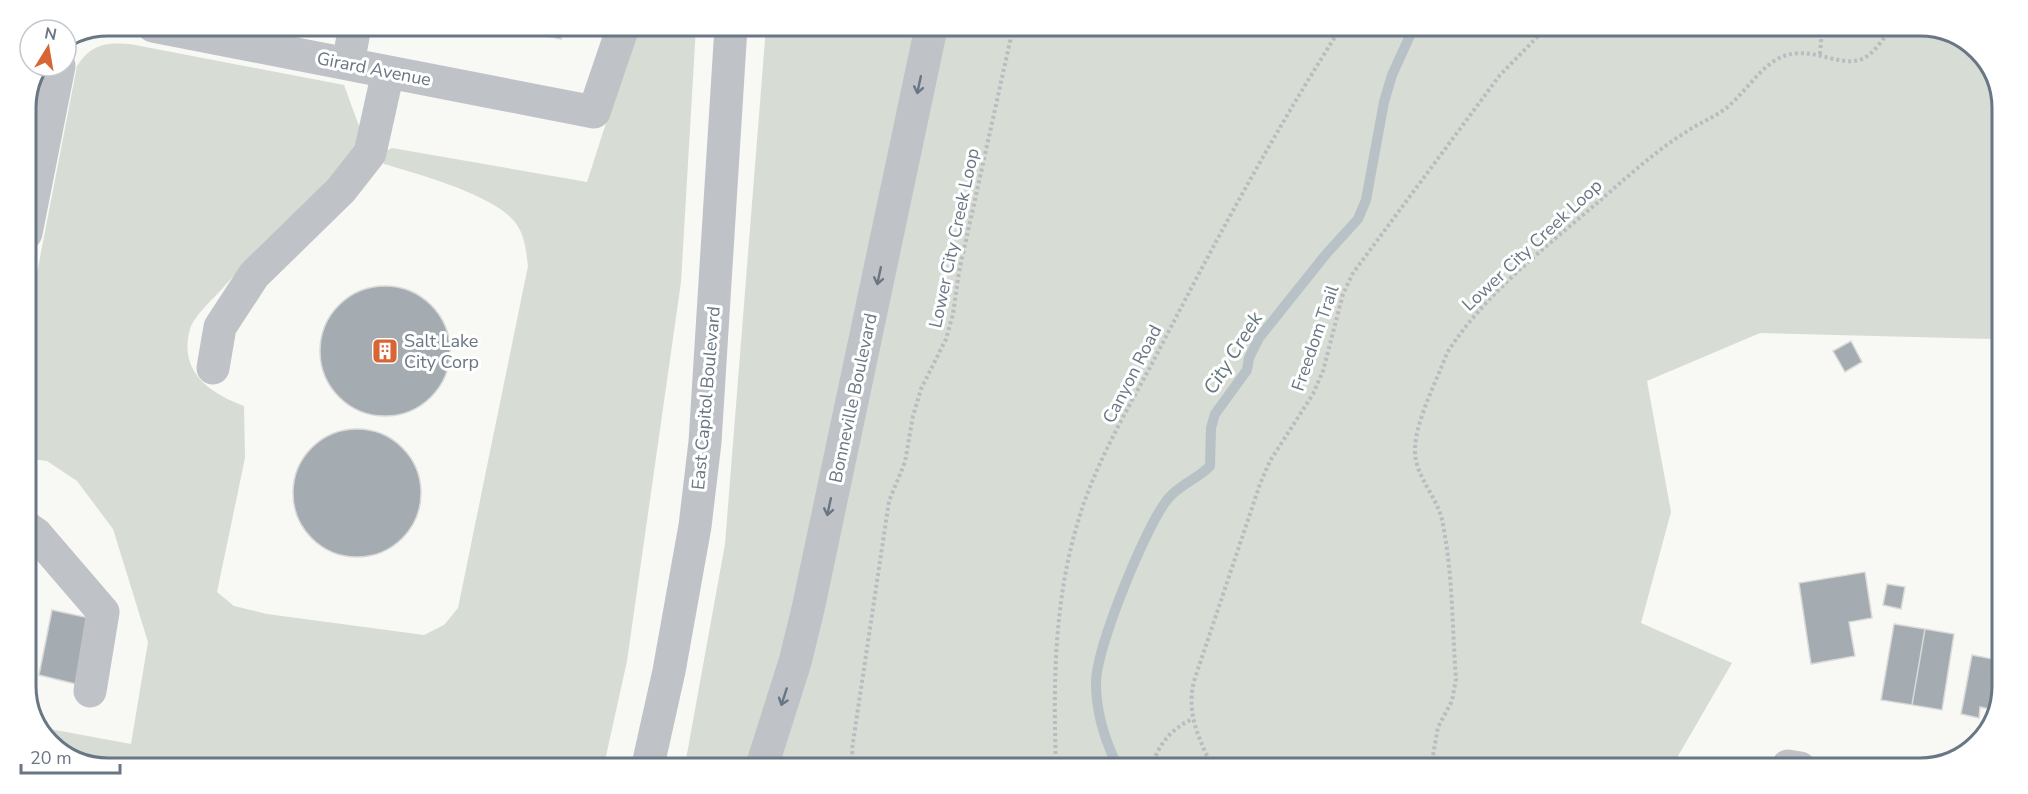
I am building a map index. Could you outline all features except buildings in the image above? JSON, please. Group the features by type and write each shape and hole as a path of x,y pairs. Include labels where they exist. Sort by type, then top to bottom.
{"street":[{"name":"Girard Avenue","path":"204,36 594,112 620,36"},
{"path":"348,64 353,36"},
{"name":"East Capitol Boulevard","path":"650,758 669,671 693,537 705,442 730,36"},
{"name":"Bonneville Boulevard","path":"765,758 795,662 805,619 929,36"},
{"path":"213,368 220,327 254,275 341,190 370,153 388,72"},
{"path":"36,182 57,78"},
{"path":"36,534 103,612 90,691"}],"path":[{"name":"Lower City Creek Loop","path":"853,758 889,501 905,462 913,416 921,389 949,331 1011,36"},
{"name":"Canyon Road","path":"1056,758 1054,680 1058,626 1065,573 1080,515 1109,448 1194,282 1335,36"},
{"name":"Freedom Trail","path":"1208,758 1192,719 1190,706 1194,681 1260,484 1270,461 1313,394 1323,371 1343,294 1353,273 1500,75 1538,36"},
{"path":"1820,54 1822,36"},
{"name":"Lower City Creek Loop","path":"1433,758 1438,727 1452,702 1456,679 1445,535 1437,502 1419,469 1415,449 1417,434 1447,353 1468,324 1499,290 1625,179 1685,132 1731,104 1775,61 1791,55 1820,54 1837,60 1860,60 1871,53 1885,36"},
{"path":"1154,758 1170,732 1192,719"}],"shaded area":[{"path":"634,36 695,36 681,282 627,661 606,758 108,758 94,757 76,751 50,729 131,744 148,642 113,529 77,481 47,461 36,459 36,278 75,78 78,78 78,65 88,53 100,46 130,44 344,85 363,137 362,151 255,254 204,308 190,329 187,344 188,357 199,378 219,394 244,406 245,458 217,592 234,606 267,614 424,635 444,625 458,608 528,266 521,232 515,222 504,212 454,186 384,164 382,153 392,148 587,182"},
{"path":"765,36 1920,36 1943,40 1960,48 1977,64 1988,85 1992,103 1992,339 1760,333 1647,381 1671,512 1641,623 1732,663 1677,758 686,758 725,544"}],"waterway":[{"name":"City Creek","path":"1114,758 1102,726 1096,683 1104,644 1123,589 1147,535 1167,500 1210,466 1211,428 1215,414 1247,370 1249,358 1259,338 1327,253 1358,219 1366,200 1384,102 1392,75 1410,36"}],"place":[{"name":"Salt Lake City Corp","path":"385,351"}]}
